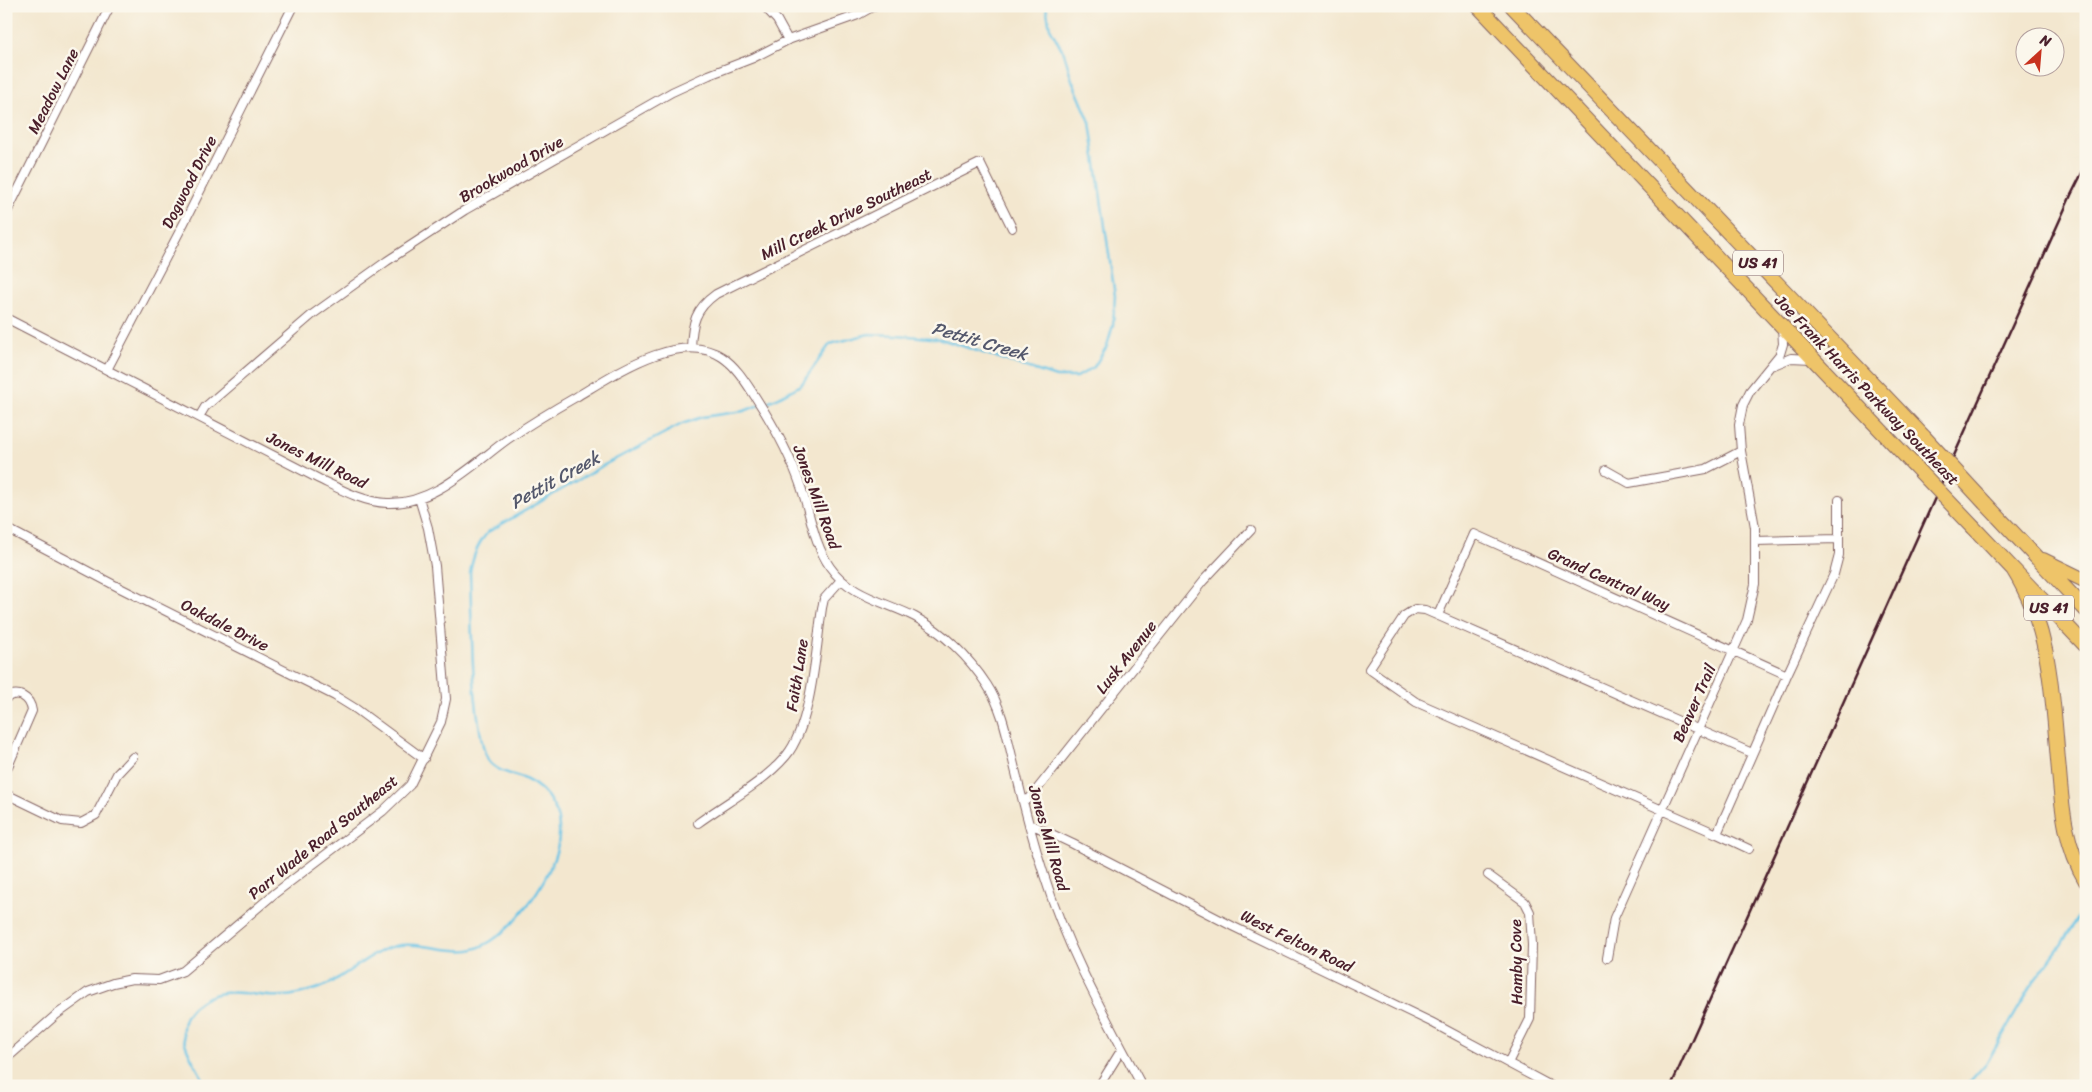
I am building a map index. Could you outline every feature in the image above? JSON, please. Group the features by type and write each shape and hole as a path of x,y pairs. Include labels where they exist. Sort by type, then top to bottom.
{"highway":[{"name":"Joe Frank Harris Parkway Southeast","path":"1478,6 2086,646"},
{"name":"Joe Frank Harris Parkway Southeast","path":"1512,6 1924,437 2086,610"},
{"path":"2030,551 2050,564 2086,581"},
{"path":"2013,569 2036,615 2046,644 2064,818 2076,865 2086,882"}],"street":[{"name":"Meadow Lane","path":"6,214 110,6"},
{"name":"Dogwood Drive","path":"107,370 293,6"},
{"path":"764,6 776,20 788,40"},
{"name":"Brookwood Drive","path":"199,417 205,407 313,314 387,261 465,210 672,92 753,58 788,40 858,15 874,6"},
{"name":"Mill Creek Drive Southeast","path":"691,348 692,327 705,301 980,163 1012,228"},
{"name":"Jones Mill Road","path":"6,318 319,478 360,497 377,502 390,503 402,503 419,498 446,485 544,415 606,379 659,354 691,348 705,350 721,356 734,367 770,420 791,461 822,552 829,566 841,580 862,594 925,624 948,640 969,661 984,681 998,707 1029,825 1058,917 1082,969 1142,1086"},
{"name":"Beaver Trail","path":"1607,958 1614,918 1747,620 1756,584 1755,527 1740,451 1739,425 1744,405 1755,384 1772,366 1782,349 1782,325"},
{"name":"Beaver Trail","path":"1772,366 1791,358 1814,360"},
{"path":"1606,470 1629,483 1706,469 1740,451"},
{"name":"Parr Wade Road Southeast","path":"6,1059 56,1015 88,992 113,983 132,979 159,980 183,971 274,894 383,811 410,785 441,722 446,699 434,566 428,528 419,498"},
{"path":"1717,834 1786,675 1834,574 1839,555 1839,500"},
{"name":"Oakdale Drive","path":"6,528 118,587 335,696 356,709 424,759"},
{"name":"Lusk Avenue","path":"1023,801 1030,798 1203,581 1251,530"},
{"name":"Grand Central Way","path":"1438,615 1474,534 1786,675"},
{"path":"1755,541 1839,539"},
{"name":"Faith Lane","path":"698,823 769,773 788,754 806,715 824,599 841,580"},
{"path":"1749,849 1416,702 1369,669 1404,616 1415,609 1425,610 1752,753"},
{"path":"6,698 17,694 26,698 30,702 32,711 6,771"},
{"path":"6,794 62,821 81,823 96,815 117,774 133,757"},
{"name":"West Felton Road","path":"1029,825 1073,844 1234,927 1423,1018 1550,1086"},
{"name":"Hamby Cove","path":"1488,875 1525,902 1530,912 1532,945 1530,1019 1508,1063"},
{"path":"1099,1086 1122,1049"}],"waterway":[{"name":"Pettit Creek","path":"207,1086 191,1057 183,1036 186,1016 193,1007 203,1000 214,995 232,992 288,996 310,991 322,987 367,959 395,946 413,945 470,950 484,945 499,936 513,923 526,908 547,874 558,844 559,824 557,814 542,790 525,779 500,770 491,764 486,756 481,738 473,667 470,573 476,551 488,532 606,464 682,424 702,417 744,411 777,398 801,385 830,344 869,334 898,335 941,339 1056,377 1077,377 1094,367 1107,346 1113,325 1115,296 1090,122 1072,80 1064,53 1050,28 1046,6"},
{"path":"1966,1086 1988,1061 2034,981 2061,945 2079,915"}],"railway":[{"path":"1671,1086 2086,165"}]}
